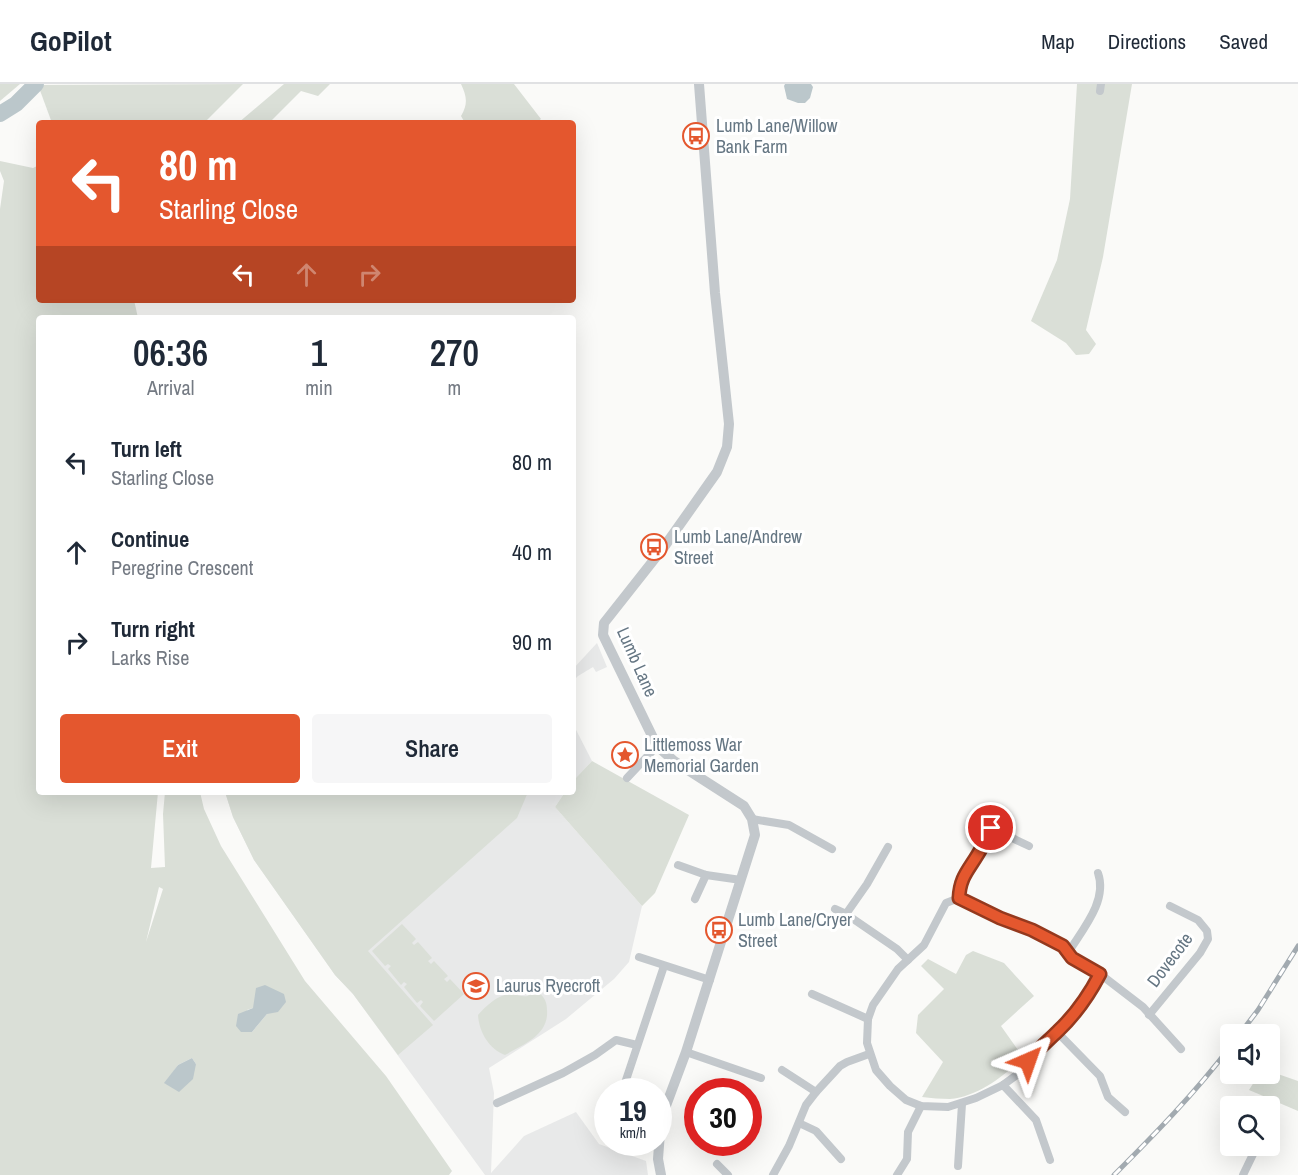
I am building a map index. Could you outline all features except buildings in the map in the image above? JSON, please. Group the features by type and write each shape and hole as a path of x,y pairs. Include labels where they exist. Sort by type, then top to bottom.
{"street":[{"name":"Lumb Lane","path":"699,84 715,293 729,424 727,447 717,472 664,547 604,623 603,635 657,746 674,761 744,806 753,819"},
{"path":"627,778 657,746"},
{"path":"661,1175 658,1159 661,1119 710,980 755,835 753,819 789,825 832,849"},
{"path":"959,898 964,874 978,855 992,824 1029,846"},
{"path":"846,914 867,884 888,847"},
{"path":"678,865 706,875 741,880"},
{"path":"1065,950 1100,898 1101,882 1098,873"},
{"path":"695,899 706,875"},
{"path":"1100,974 1083,1001 1058,1032 1039,1048 1018,1074 1003,1085 962,1104 948,1107 921,1106 906,1100 876,1070 869,1054 866,1035 873,1005 898,969 924,945 946,903 959,898 1000,918 1032,930 1065,950 1072,958 1100,974 1143,1007 1181,1049"},
{"name":"Dovecote","path":"1149,1015 1200,953 1208,939 1207,931 1198,920 1170,906"},
{"path":"835,909 897,949 908,960"},
{"path":"639,957 710,980"},
{"path":"626,1078 664,966"},
{"path":"812,994 868,1019"},
{"path":"1058,1032 1100,1076 1108,1097 1125,1112"},
{"path":"497,1103 563,1073 616,1040 637,1045"},
{"path":"686,1052 761,1078"},
{"path":"773,1175 806,1105 816,1092 840,1066 869,1054"},
{"path":"782,1070 816,1092"},
{"path":"1003,1085 1036,1120 1050,1160"},
{"path":"958,1166 962,1104"},
{"path":"897,1175 907,1159 908,1132 921,1106"},
{"path":"799,1124 816,1131 841,1159"},
{"path":"1243,1175 1252,1156"},
{"path":"717,1164 728,1175"}],"shaded area":[{"path":"0,84 20,84 0,101"},
{"path":"243,84 207,120 51,120 38,85"},
{"path":"284,84 330,84 318,96 301,91 272,120 242,120"},
{"path":"461,84 514,84 541,119 463,120 461,116 465,108 465,93"},
{"path":"785,84 811,84 813,87 810,98 805,103 787,99"},
{"path":"1077,84 1132,84 1103,257 1086,330 1096,344 1089,354 1076,355 1066,343 1031,321 1057,260 1070,199"},
{"path":"0,161 33,168 36,166 36,303 135,303 137,315 36,315 36,795 158,795 151,868 165,867 165,795 201,795 204,809 221,846 305,981 386,1076 452,1171 449,1175 0,1175 0,209 4,181 0,171","holes":["159,887 163,889 146,942","253,1008 267,1014 252,1032 247,1010","192,1058 196,1064 165,1084 178,1065"]},
{"path":"597,643 607,667 596,672 593,667 576,678 576,666"},
{"path":"576,730 592,761 576,778"},
{"path":"592,761 689,815 655,893 642,906 555,807 563,795 576,795 576,778"},
{"name":"Laurus Ryecroft","path":"226,795 563,795 555,807 642,906 629,962 614,979 566,1019 489,1068 494,1093 491,1173 524,1136 576,1112 594,1137 594,1156 632,1156 646,1161 648,1175 485,1175 353,994 335,975 254,860 233,817"},
{"path":"226,795 527,795 517,818 368,951 433,1025 398,1055 353,994 335,975 254,860 233,817"},
{"path":"402,924 416,939 412,943 414,945 418,942 432,958 428,961 431,964 434,961 448,976 444,979 447,982 450,979 464,994 434,1021 420,1006 423,1002 421,1000 417,1003 404,987 407,984 404,982 401,985 388,969 391,966 388,964 385,966 372,951"},
{"path":"973,951 1004,963 1034,996 1001,1026 1023,1057 999,1078 971,1094 950,1099 922,1097 943,1062 916,1033 918,1015 944,989 921,966 928,959 956,974 966,955"},
{"path":"265,985 284,994 286,1002 278,1012 267,1014 252,1032 241,1032 236,1026 238,1014 253,1008 256,988"},
{"path":"536,990 543,996 547,1010 547,1019 540,1032 505,1055 494,1049 480,1028 478,1015 498,998 508,994 528,996 531,991"},
{"path":"192,1058 196,1064 193,1079 179,1092 164,1083 178,1065"},
{"path":"1280,1075 1298,1081 1298,1111 1280,1103 1280,1096 1263,1096 1249,1090 1253,1084 1280,1084"}],"waterway":[{"path":"0,114 16,104 36,84"}],"railway":[{"path":"1247,1024 1298,946"},
{"path":"1114,1175 1189,1097 1220,1060"}],"place":[{"name":"Lumb Lane/Willow Bank Farm","path":"696,136"},
{"name":"Lumb Lane/Andrew Street","path":"654,547"},
{"name":"Littlemoss War Memorial Garden","path":"625,755"},
{"name":"Lumb Lane/Cryer Street","path":"719,930"},
{"name":"Laurus Ryecroft","path":"476,986"}],"route":[{"path":"991,828 978,855 964,874 959,898 1063,946 1072,958 1100,974 1065,1024 1028,1061"}]}
